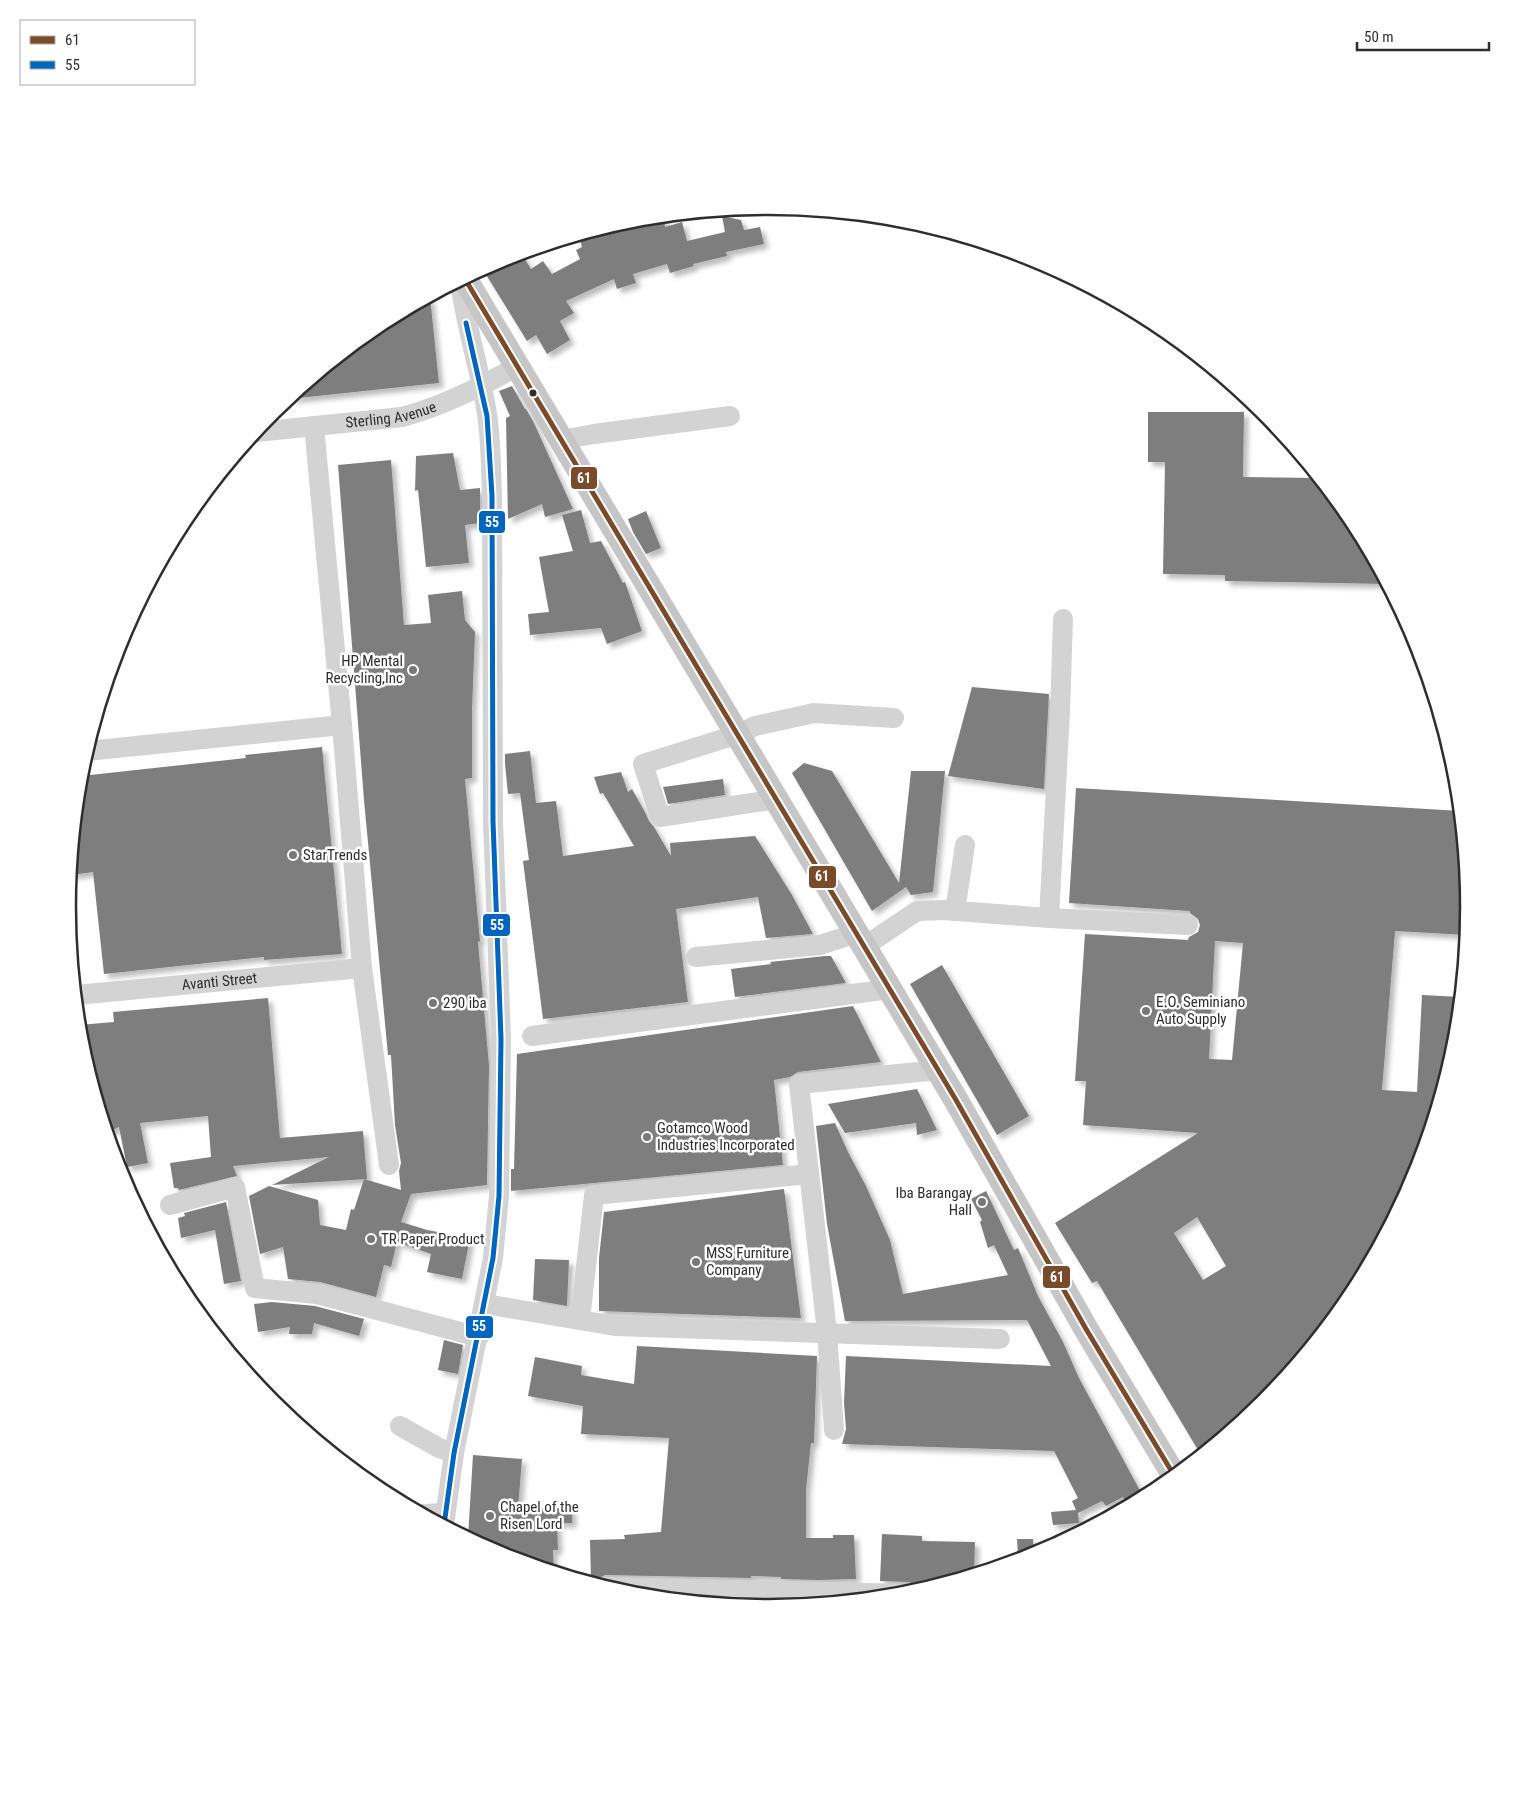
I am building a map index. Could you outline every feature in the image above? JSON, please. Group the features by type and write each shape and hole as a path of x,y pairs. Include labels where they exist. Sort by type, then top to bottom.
{"main road":[{"path":"468,284 861,939 1086,1329 1171,1470"}],"street":[{"path":"444,1519 454,1452 479,1337 493,1258 499,1196 500,1039 493,821 492,496 487,416 482,386 467,328 461,288"},
{"name":"Sterling Avenue","path":"267,431 402,416 425,411 482,386 516,367"},
{"path":"561,440 730,416"},
{"path":"314,426 342,725 362,968 389,1164"},
{"path":"1049,918 1063,619"},
{"path":"777,799 660,817 643,764 739,734 755,726 814,713 894,718"},
{"path":"95,750 342,725"},
{"path":"955,911 965,845"},
{"path":"696,957 820,945 861,939 917,911 955,911 1188,925"},
{"name":"Avanti Street","path":"82,994 362,968"},
{"path":"532,1036 890,989"},
{"path":"834,1430 827,1332 799,1084 938,1070"},
{"path":"580,1320 594,1195 810,1174"},
{"path":"170,1205 235,1187 255,1288 317,1294 479,1337"},
{"path":"485,1304 616,1326 1000,1339"},
{"path":"400,1426 439,1448 454,1452"},
{"path":"644,1588 865,1593"}],"building":[{"path":"722,217 741,220 744,230 760,227 764,244 726,252 727,256 693,264 694,266 670,273 667,264 633,274 636,283 617,289 614,279 566,301 574,313 560,321 570,340 547,354 536,335 527,341 487,276 525,260 531,269 543,261 552,274 580,259 576,250 582,247 581,242 633,229 665,223 665,227 682,222 687,241 725,232"},
{"path":"431,303 439,383 301,398 347,358 384,332"},
{"path":"512,386 533,421 573,509 545,517 542,504 508,519 506,418 510,416 499,391"},
{"path":"1148,412 1244,412 1243,477 1311,478 1344,523 1380,584 1225,581 1225,575 1163,574 1165,462 1148,462"},
{"path":"453,453 460,490 480,488 480,523 465,525 469,563 426,567 418,490 415,491 416,456"},
{"path":"391,460 404,625 431,623 428,595 462,591 465,620 475,632 472,778 465,779 489,1065 487,1185 411,1194 401,1222 427,1230 470,1238 462,1279 427,1272 431,1254 397,1242 391,1267 384,1265 376,1297 320,1282 288,1279 283,1247 260,1254 249,1196 269,1186 318,1200 320,1225 346,1230 351,1209 354,1210 364,1179 401,1190 399,1171 401,1163 395,1125 391,1055 388,1055 364,800 338,465"},
{"path":"581,510 590,543 601,541 623,583 625,582 642,631 607,644 601,628 530,635 528,614 549,612 539,557 573,551 562,515"},
{"path":"646,511 661,548 646,554 628,519"},
{"path":"972,687 1049,694 1044,789 948,776"},
{"path":"322,747 342,954 264,960 264,957 104,974 93,872 77,874 82,817 89,775 246,758 245,755"},
{"path":"530,751 536,803 556,801 563,856 634,846 603,793 600,794 594,777 621,772 628,792 632,789 671,856 670,843 755,836 792,895 813,934 766,938 758,897 676,909 688,1002 543,1019 523,861 529,860 520,793 508,794 505,764 505,754"},
{"path":"804,763 832,771 899,883 911,771 945,771 933,892 911,895 906,887 872,911 792,773"},
{"path":"723,779 725,795 668,804 663,787"},
{"path":"1076,788 1454,811 1459,862 1460,935 1395,931 1382,1090 1417,1092 1422,995 1455,997 1437,1087 1424,1130 1408,1172 1368,1254 1318,1329 1258,1397 1198,1450 1097,1281 1092,1283 1055,1223 1198,1133 1083,1125 1086,1081 1075,1081 1085,934 1188,940 1189,937 1198,932 1200,925 1198,919 1190,911 1069,903","holes":["1215,941 1243,943 1232,1060 1209,1059","1197,1217 1226,1266 1203,1280 1174,1233"]},
{"path":"831,956 846,983 735,997 731,969 771,964 770,962"},
{"path":"942,965 1029,1116 997,1135 910,984"},
{"path":"268,998 280,1138 363,1131 367,1179 272,1185 329,1157 233,1166 237,1176 179,1190 174,1188 170,1163 211,1157 208,1116 140,1123 148,1163 127,1167 119,1127 113,1130 100,1087 87,1024 114,1022 113,1012"},
{"path":"853,1006 881,1062 798,1072 790,1077 774,1080 783,1165 511,1191 511,1169 514,1169 517,1054"},
{"path":"917,1089 937,1130 917,1135 916,1123 845,1133 828,1104"},
{"path":"835,1123 890,1240 903,1294 1008,1275 994,1245 988,1248 980,1222 982,1220 971,1199 986,1191 1014,1250 1018,1248 1038,1296 1063,1342 1079,1378 1140,1491 1125,1501 1123,1497 1106,1506 1102,1501 1078,1513 1079,1523 1053,1525 1051,1512 1076,1510 1072,1501 1078,1498 1054,1451 842,1444 846,1429 844,1403 846,1356 1051,1366 1027,1320 845,1321 827,1224 816,1126"},
{"name":"MSS Furniture Company","path":"784,1189 801,1318 599,1311 599,1258 604,1212"},
{"path":"226,1202 241,1281 224,1284 215,1230 181,1238 178,1218 185,1216 184,1213"},
{"path":"535,1259 569,1260 567,1306 533,1300"},
{"path":"272,1302 315,1306 364,1319 359,1336 314,1323 312,1334 289,1334 290,1327 258,1332 254,1304"},
{"path":"444,1340 463,1345 458,1374 438,1370"},
{"path":"637,1346 817,1356 814,1443 811,1443 806,1490 806,1538 833,1538 833,1535 854,1535 856,1579 781,1579 781,1577 751,1576 751,1578 605,1575 599,1578 591,1576 590,1540 625,1539 624,1535 661,1532 669,1438 581,1434 583,1406 528,1396 535,1357 582,1366 581,1375 634,1384"},
{"path":"473,1455 522,1459 518,1508 572,1508 572,1523 557,1523 558,1550 553,1550 554,1565 504,1547 468,1531"},
{"path":"882,1534 922,1536 922,1541 975,1542 974,1568 913,1584 909,1582 880,1581"},
{"path":"1017,1539 1033,1539 1033,1547 1018,1553"}],"transit line":[{"name":"61","path":"468,284 956,1100 1086,1329 1171,1470"},
{"name":"55","path":"445,1519 454,1453 493,1258 499,1196 501,1039 493,821 492,496 487,416 466,323"}],"place":[{"name":"HP Mental Recycling,Inc","path":"413,670"},
{"name":"StarTrends","path":"293,855"},
{"name":"290 iba","path":"433,1003"},
{"name":"E.O. Seminiano Auto Supply","path":"1146,1011"},
{"name":"Gotamco Wood Industries Incorporated","path":"647,1137"},
{"name":"Iba Barangay Hall","path":"982,1202"},
{"name":"TR Paper Product","path":"371,1239"},
{"name":"MSS Furniture Company","path":"696,1262"},
{"name":"Chapel of the Risen Lord","path":"490,1516"}]}
